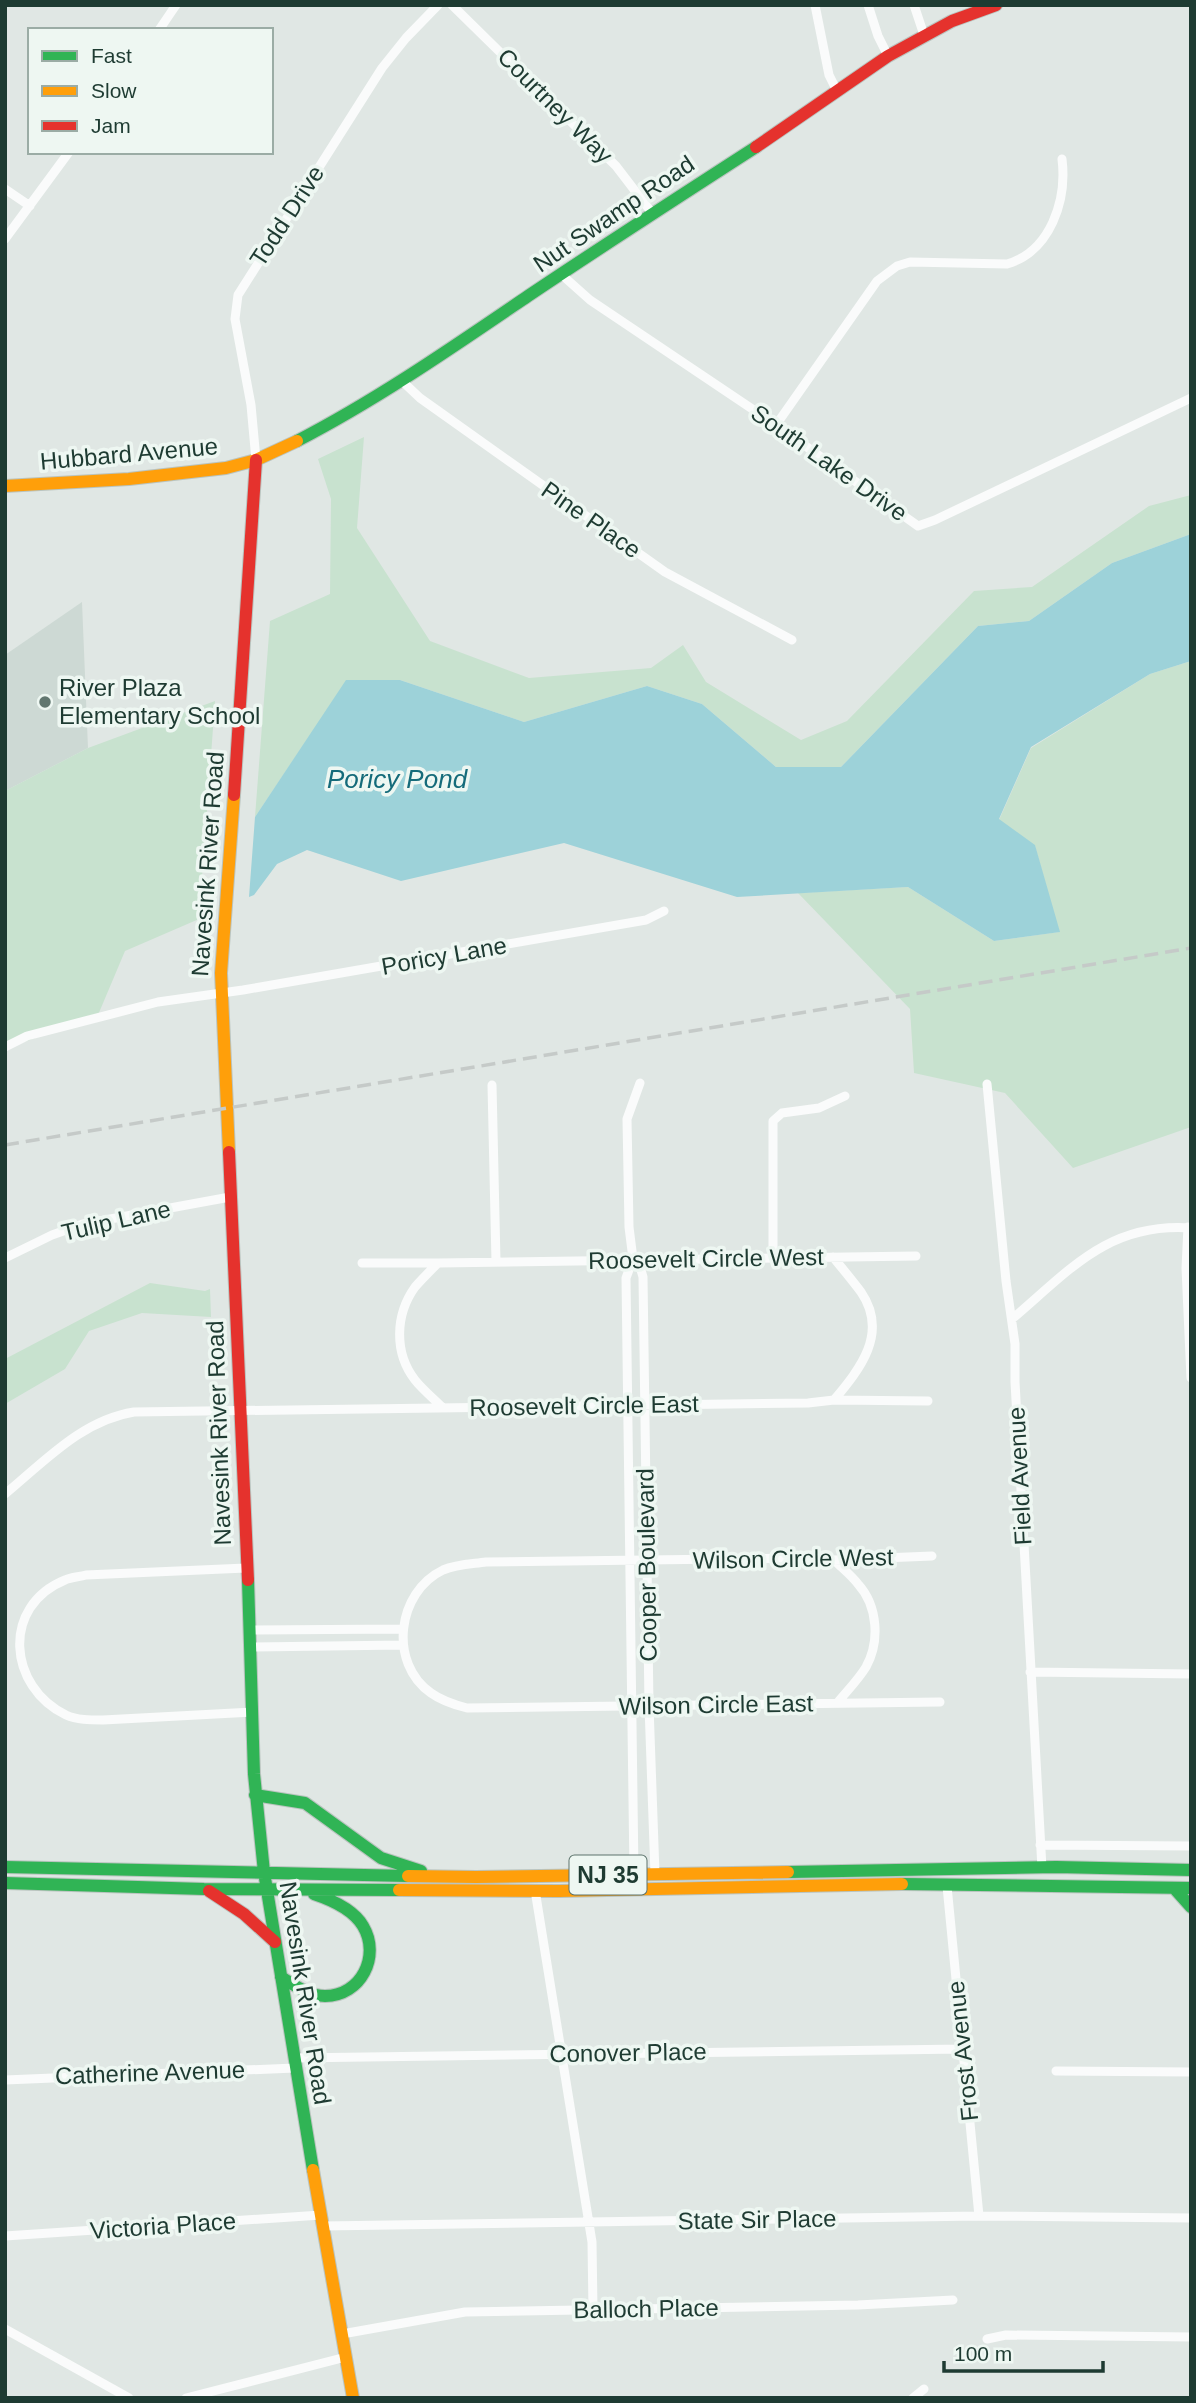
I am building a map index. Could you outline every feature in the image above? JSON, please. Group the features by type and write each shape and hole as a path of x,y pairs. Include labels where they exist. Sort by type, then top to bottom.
{"main road":[{"name":"Nut Swamp Road","path":"256,460 339,419 402,381 652,213 756,147 888,56 952,21 996,5"},
{"name":"Hubbard Avenue","path":"5,486 164,476 226,468 256,460"},
{"name":"Navesink River Road","path":"256,460 222,937 221,993 251,1647 255,1795 264,1872 294,2063 353,2398"},
{"path":"255,1795 304,1803 383,1860 444,1876"},
{"name":"NJ 35","path":"5,1867 392,1877 1042,1868 1191,1870"},
{"name":"NJ 35","path":"5,1883 204,1889 535,1890 904,1884 1191,1888"},
{"path":"1174,1888 1191,1906"},
{"path":"204,1889 237,1907 275,1942"},
{"path":"281,1977 315,1994 341,1994 361,1980 371,1956 370,1941 354,1915 337,1903 302,1889"}],"street":[{"path":"160,28 176,5"},
{"name":"Todd Drive","path":"256,460 251,405 235,319 238,295 382,68 438,5"},
{"name":"Courtney Way","path":"452,5 616,166 652,213"},
{"path":"815,5 829,75 837,91"},
{"path":"868,5 888,56"},
{"path":"914,5 924,35"},
{"path":"5,239 68,154"},
{"path":"776,425 877,281 888,271 910,262 1007,264 1031,252 1047,232 1061,200 1065,176 1062,159"},
{"path":"5,189 30,206"},
{"name":"South Lake Drive","path":"562,275 590,300 776,425 918,526 1191,398"},
{"name":"Pine Place","path":"402,381 420,398 665,572 792,640"},
{"name":"Poricy Lane","path":"5,1047 27,1036 158,1002 646,920 664,911"},
{"name":"Cooper Boulevard","path":"634,1874 626,1278 633,1259 629,1227 627,1119 640,1083"},
{"name":"Field Avenue","path":"988,1084 1006,1281 1015,1344 1042,1868"},
{"path":"492,1085 496,1262"},
{"path":"773,1258 773,1121 782,1113 819,1108 845,1096"},
{"name":"Tulip Lane","path":"5,1258 83,1224 230,1197"},
{"path":"1012,1319 1059,1275 1109,1243 1147,1230 1189,1228 1185,1268 1191,1378"},
{"name":"Roosevelt Circle West","path":"438,1263 916,1256"},
{"path":"833,1257 865,1300 872,1330 866,1357 858,1372 834,1400"},
{"name":"Cooper Boulevard","path":"633,1259 643,1273 646,1560 655,1874"},
{"path":"362,1263 438,1263"},
{"path":"438,1263 415,1287 406,1303 400,1320 399,1339 409,1371 416,1382 442,1407"},
{"name":"Roosevelt Circle East","path":"5,1494 75,1437 103,1420 134,1412 808,1403 834,1400 928,1401"},
{"name":"Wilson Circle West","path":"403,1645 403,1629 414,1597 431,1578 458,1565 486,1562 800,1558 834,1560 932,1556"},
{"path":"834,1560 866,1594 874,1616 875,1629 869,1661 838,1702"},
{"path":"246,1568 86,1575 64,1580 41,1595 28,1612 19,1636 18,1651 29,1682 45,1702 67,1716 103,1720 253,1712"},
{"path":"250,1630 403,1629"},
{"path":"251,1647 403,1645"},
{"name":"Wilson Circle East","path":"403,1645 408,1662 421,1684 431,1693 454,1705 467,1708 940,1702"},
{"path":"5,1651 18,1651"},
{"path":"1030,1672 1191,1674"},
{"path":"1040,1845 1191,1846"},
{"name":"Frost Avenue","path":"947,1886 979,2216"},
{"path":"535,1890 592,2242 593,2309"},
{"name":"Conover Place","path":"294,2063 561,2054 963,2049"},
{"name":"Catherine Avenue","path":"5,2080 294,2063"},
{"path":"1056,2071 1191,2072"},
{"name":"State Sir Place","path":"322,2220 589,2222 979,2216 1191,2218"},
{"name":"Victoria Place","path":"5,2236 322,2220"},
{"name":"Balloch Place","path":"342,2334 465,2312 858,2305 953,2300"},
{"path":"5,2329 129,2398"},
{"path":"987,2339 1006,2335 1191,2337"},
{"path":"186,2398 346,2357"},
{"path":"913,2398 924,2389"}],"shaded area":[{"name":"River Plaza Elementary School","path":"82,602 88,748 5,791 5,655"}],"green space":[{"path":"364,437 357,528 430,641 529,678 651,668 683,645 706,682 801,740 847,721 974,591 1032,587 1149,506 1191,495 1191,534 1112,563 1029,621 978,626 841,767 776,767 702,704 647,686 524,722 400,680 347,680 255,817 270,621 330,594 331,499 318,459"},
{"path":"1191,661 1191,1127 1073,1168 1005,1093 914,1073 910,1009 798,893 908,887 994,941 1059,932 1035,846 999,820 1031,748 1150,674"},
{"path":"215,701 199,919 125,951 98,1015 5,1049 5,791 88,748"},
{"path":"150,1283 205,1291 210,1289 211,1317 142,1313 89,1331 65,1369 5,1404 5,1359"}],"water":[{"name":"Poricy Pond","path":"1191,534 1191,661 1150,674 1031,747 999,819 1035,845 1060,932 994,941 908,887 737,897 564,843 401,881 307,850 277,864 254,895 249,897 255,817 346,680 400,680 524,722 647,686 702,704 776,767 841,767 978,626 1029,621 1112,563"}],"railway":[{"path":"5,1145 1191,948"}],"traffic: fast":[{"path":"297,441 415,372 756,147"},
{"path":"248,1580 254,1774 264,1872 313,2170"},
{"path":"255,1795 305,1803 381,1858 421,1871"},
{"path":"5,1867 408,1876"},
{"path":"788,1872 1056,1867 1191,1870"},
{"path":"5,1883 204,1889 399,1890"},
{"path":"902,1884 1191,1888"},
{"path":"1174,1888 1191,1907"},
{"path":"281,1977 307,1992 325,1996 349,1989 358,1982 364,1972 370,1950 363,1926 348,1910 314,1894"}],"traffic: slow":[{"path":"5,486 129,479 226,468 256,460 297,441"},
{"path":"229,1152 221,973 234,795"},
{"path":"408,1876 788,1872"},
{"path":"399,1890 559,1891 902,1884"},
{"path":"313,2170 353,2398"}],"traffic: jam":[{"path":"756,147 888,56 952,21 996,5"},
{"path":"234,795 256,460"},
{"path":"229,1152 248,1580"},
{"path":"209,1891 244,1914 275,1942"}],"place":[{"name":"River Plaza Elementary School","path":"45,702"}]}
